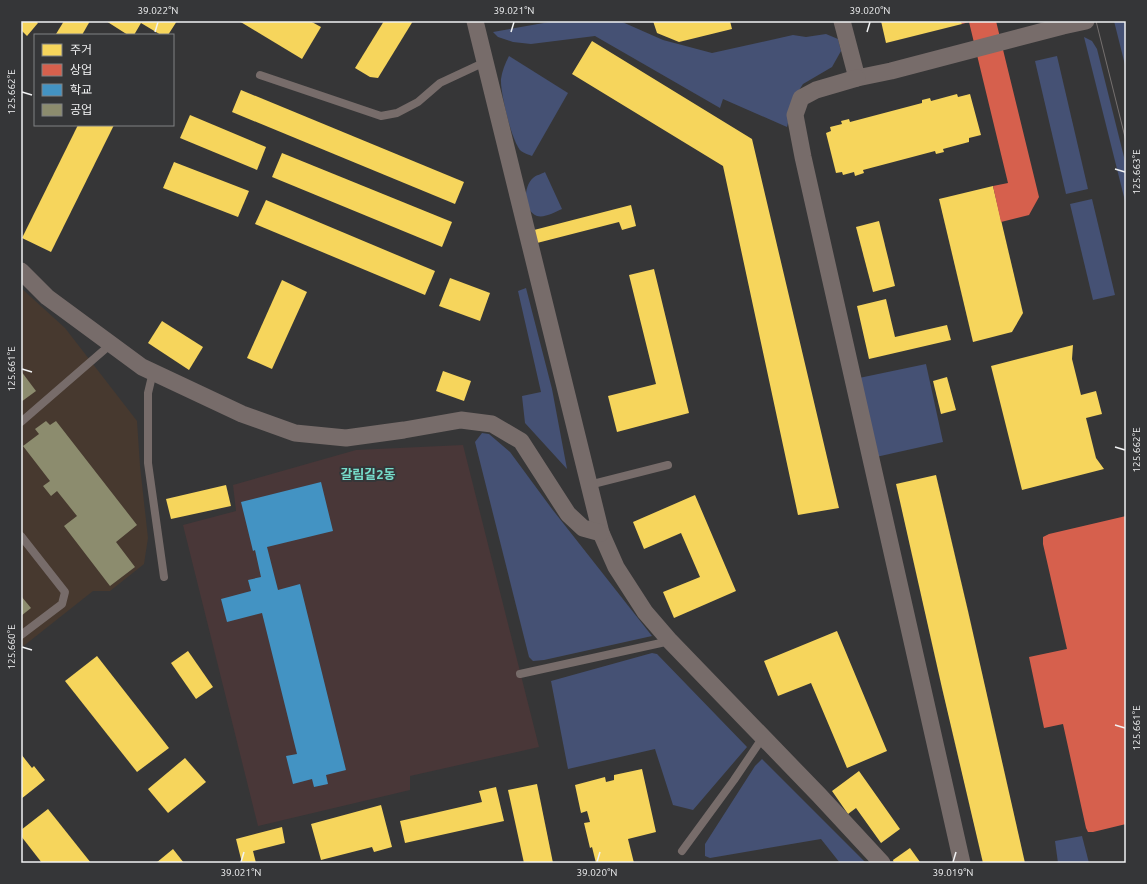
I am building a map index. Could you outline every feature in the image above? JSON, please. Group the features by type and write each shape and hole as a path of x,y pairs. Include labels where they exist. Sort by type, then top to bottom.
{"street":[{"path":"475,21 601,533 616,567 645,612 670,641 882,863"},
{"path":"842,21 857,78"},
{"path":"962,863 795,115 801,98 816,90 857,78 891,71 1086,21"},
{"path":"21,270 48,297 142,367 242,414 295,433 346,438 461,420 492,424 521,441 568,514 582,528 601,533"}],"lane":[{"path":"260,75 381,116 398,112 418,102 440,83 486,62"},
{"path":"21,422 111,344"},
{"path":"153,372 148,393 148,463 164,577"},
{"path":"589,485 668,465"},
{"path":"21,536 66,592 62,604 21,635"},
{"path":"520,674 670,641"},
{"path":"682,851 734,780 763,737"}],"shaded area":[{"path":"555,21 620,21 663,40 712,53 793,35 806,37 826,34 838,39 841,51 832,67 803,84 794,98 787,127 723,99 720,108 595,36 531,44 513,42 498,37 493,32"},
{"path":"1114,21 1126,21 1126,69"},
{"path":"1084,37 1092,41 1097,49 1126,165 1126,205"},
{"path":"509,56 568,93 532,156 521,151 510,128 501,85 502,73"},
{"path":"1057,56 1088,189 1066,194 1035,61"},
{"path":"545,172 562,209 547,215 537,216 529,209 526,192 527,187 533,178"},
{"path":"1092,199 1115,295 1093,300 1070,204"},
{"path":"21,288 65,328 137,421 140,466 148,538 144,564 110,591 93,591 21,648"},
{"path":"526,288 552,389 567,469 525,423 522,396 541,392 518,291"},
{"path":"926,364 943,442 876,457 859,378"},
{"path":"482,433 489,434 510,452 552,509 652,636 544,660 533,661 529,657 475,442"},
{"path":"463,445 539,747 410,776 410,790 258,826 183,525 236,511 233,485 356,450"},
{"path":"652,653 657,654 747,747 693,810 673,805 655,749 568,769 551,681"},
{"path":"762,759 866,863 840,863 821,839 710,858 705,856 705,844 755,766"},
{"path":"1082,836 1089,863 1058,863 1055,841"}],"building: 주거":[{"path":"21,21 36,21 38,23 27,36 21,30"},
{"path":"64,21 90,21 83,34 56,34"},
{"path":"106,21 177,21 169,34 159,34 141,23 135,34 126,34"},
{"path":"239,21 310,21 321,27 302,59"},
{"path":"384,21 413,21 378,78 370,77 355,68"},
{"path":"653,21 730,21 732,29 679,42 657,33"},
{"path":"881,21 961,21 962,24 886,43"},
{"path":"592,41 752,139 839,508 798,515 723,166 572,74"},
{"path":"241,90 464,182 455,204 232,112"},
{"path":"957,94 958,97 970,94 981,135 969,138 969,142 943,149 944,152 936,154 935,151 863,170 864,173 855,176 854,172 843,175 842,172 836,173 826,133 831,131 830,127 842,124 841,121 849,119 850,122 922,103 922,100 930,98 931,101"},
{"path":"190,115 266,147 257,170 180,138"},
{"path":"78,126 114,126 51,252 22,238"},
{"path":"282,153 452,222 442,247 272,177"},
{"path":"174,162 249,191 238,217 163,188"},
{"path":"993,186 1023,313 1012,332 973,342 939,199"},
{"path":"266,200 435,271 425,295 255,224"},
{"path":"631,205 636,226 622,230 619,222 537,243 534,230"},
{"path":"879,221 895,286 873,292 856,227"},
{"path":"654,269 689,413 617,432 608,396 656,384 629,275"},
{"path":"450,278 490,293 480,321 439,306"},
{"path":"282,280 307,292 272,369 247,358"},
{"path":"886,299 895,337 947,325 951,340 869,359 857,306"},
{"path":"162,321 203,347 189,370 148,343"},
{"path":"1073,345 1072,359 1081,395 1096,391 1102,414 1086,418 1096,458 1104,469 1022,490 991,366"},
{"path":"443,371 471,381 464,401 436,391"},
{"path":"947,377 956,410 941,414 933,381"},
{"path":"936,475 1025,863 983,863 942,688 896,484"},
{"path":"226,485 231,506 171,519 166,499"},
{"path":"695,495 736,591 674,618 663,592 700,577 681,533 644,549 633,522"},
{"path":"837,631 887,751 847,768 811,683 778,696 764,661"},
{"path":"188,651 213,687 196,699 171,663"},
{"path":"97,656 169,748 137,772 65,681"},
{"path":"21,754 32,768 34,766 45,780 21,799"},
{"path":"185,758 206,782 168,813 148,789"},
{"path":"642,769 656,832 628,839 634,863 596,863 592,847 590,848 584,823 590,822 587,811 581,813 575,785 605,777 606,782 614,780 614,775"},
{"path":"859,771 900,829 881,843 856,808 848,814 832,791"},
{"path":"537,784 553,863 524,863 508,790"},
{"path":"496,787 504,821 405,843 400,821 482,802 479,791"},
{"path":"381,805 392,847 374,852 372,847 321,860 311,824"},
{"path":"48,809 91,863 42,863 21,836 21,830"},
{"path":"282,827 285,843 253,851 256,863 242,863 236,839"},
{"path":"910,848 920,862 894,863 893,860"},
{"path":"173,849 184,863 156,863"}],"building: 상업":[{"path":"961,21 996,21 1039,197 1029,215 1001,222 993,186 1008,183 969,22 962,24"},
{"path":"1126,516 1126,824 1088,832 1063,724 1044,728 1029,657 1067,649 1043,544 1043,537 1049,534"}],"building: 학교":[{"path":"321,482 333,531 267,547 278,590 300,584 346,770 326,775 328,784 314,787 312,779 293,784 286,756 297,754 262,613 227,622 221,599 251,591 248,580 261,577 241,502"}],"building: 공업":[{"path":"21,371 36,391 21,402"},
{"path":"46,421 50,425 56,421 137,525 116,542 135,567 110,586 64,526 77,516 57,491 51,496 43,486 50,481 23,446 39,434 35,429"},
{"path":"21,596 31,608 21,616"}],"tram line":[{"path":"1096,21 1126,141"}],"district":[{"name":"갈림길2동","path":"368,474"}]}
